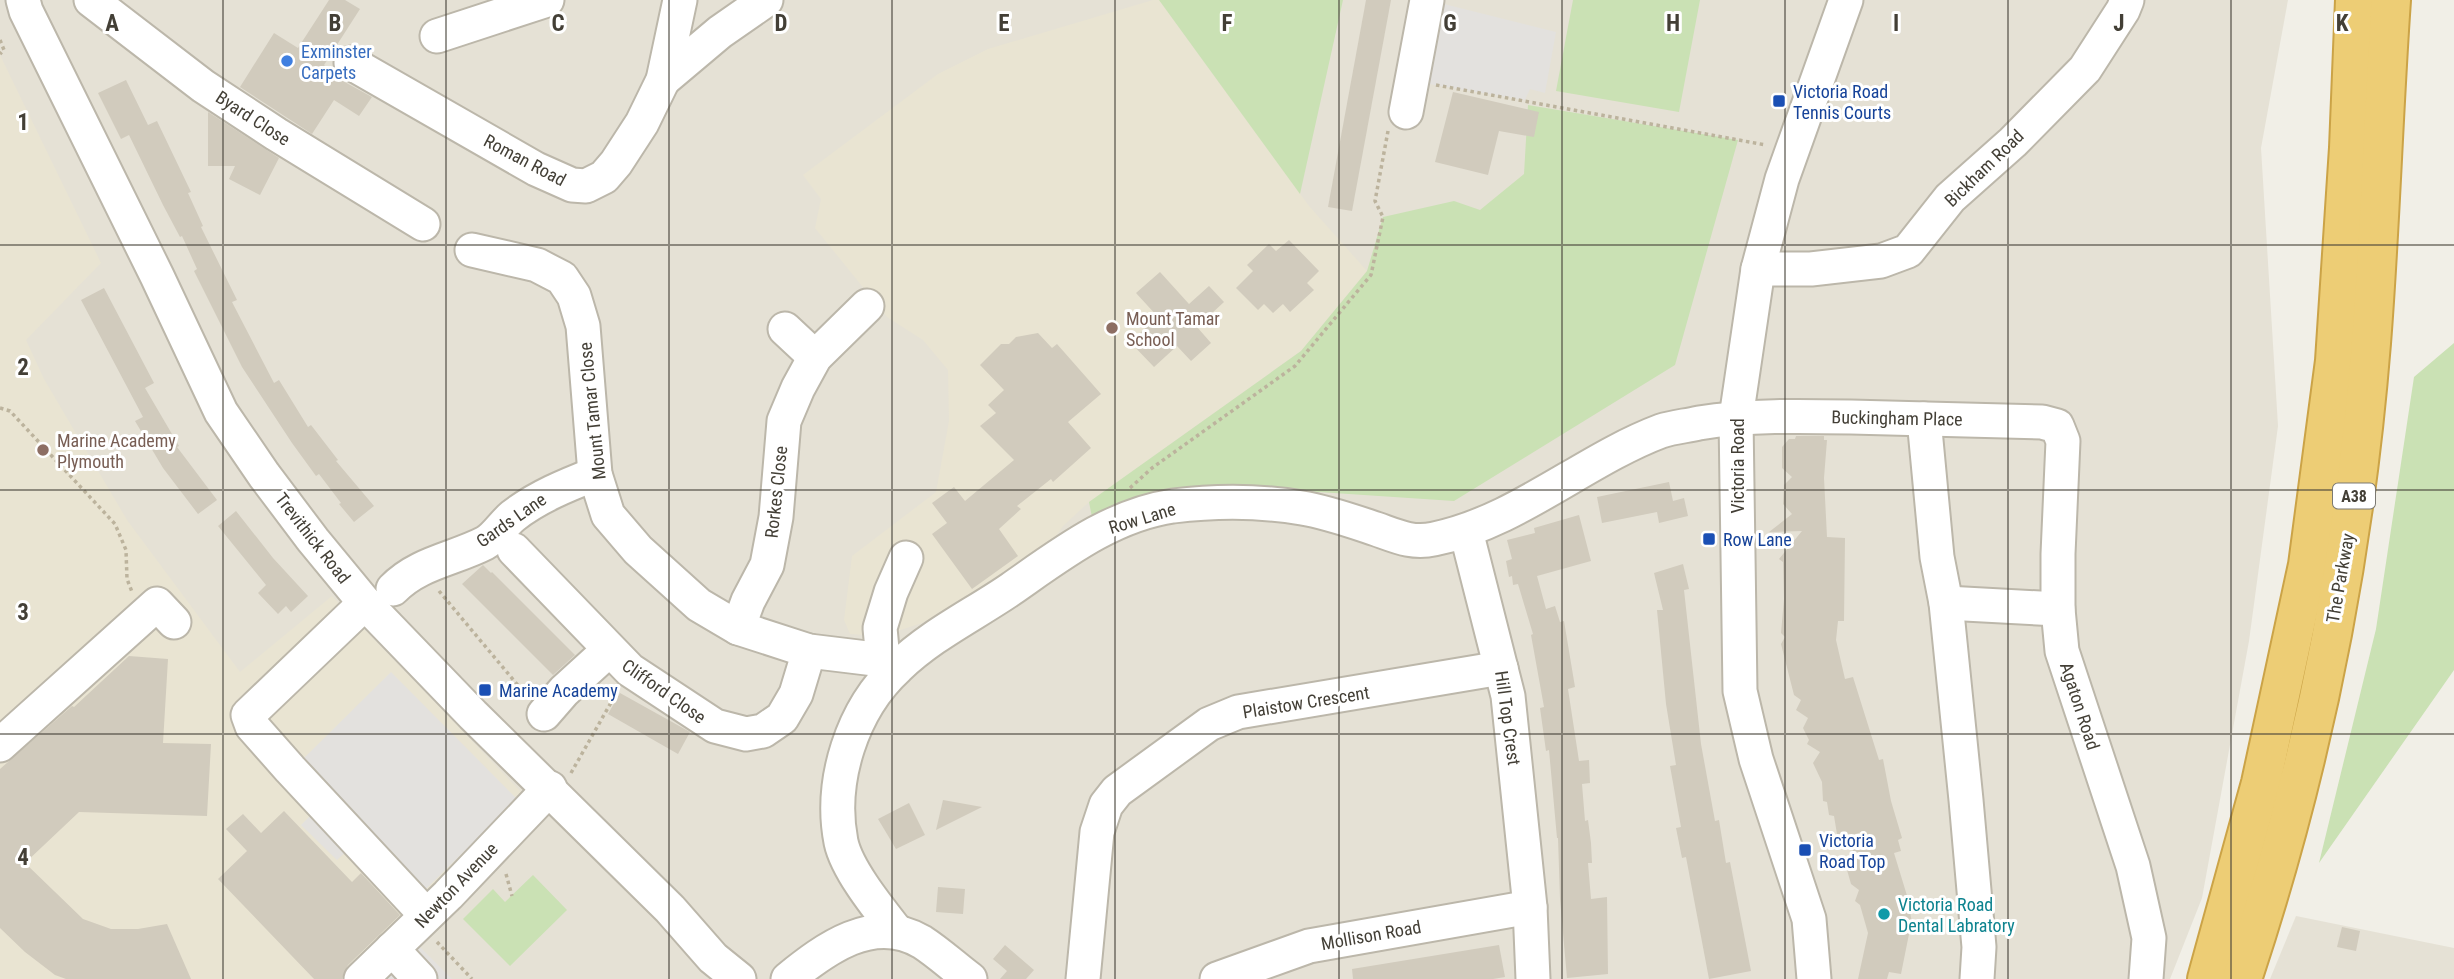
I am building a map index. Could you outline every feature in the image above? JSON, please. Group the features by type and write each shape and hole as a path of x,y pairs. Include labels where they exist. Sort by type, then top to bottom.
{"highway":[{"name":"The Parkway","path":"2208,970 2261,783 2308,565 2335,361 2349,148 2355,0"},
{"name":"The Parkway","path":"2242,979 2265,909 2296,797 2325,665 2353,508 2372,332 2391,0"}],"street":[{"name":"Trevithick Road","path":"23,0 220,412 313,540 379,596 473,715 554,792 670,909 713,957 739,979"},
{"name":"Byard Close","path":"91,0 203,86 423,224"},
{"path":"437,36 547,0"},
{"name":"Roman Road","path":"351,63 536,169 572,185 595,183 617,163 642,123 663,79 680,0"},
{"path":"663,79 720,32 766,0"},
{"path":"1406,112 1427,0"},
{"name":"Victoria Road","path":"1814,979 1810,919 1756,759 1740,691 1736,418 1758,269 1782,179 1846,0"},
{"name":"Bickham Road","path":"1758,269 1811,269 1881,261 1908,251 1950,198 2013,142 2085,69 2127,0"},
{"name":"Mount Tamar Close","path":"472,250 537,265 562,278 574,296 583,326 595,474 608,515 638,550 699,605 738,628 809,652 888,665"},
{"name":"Rorkes Close","path":"738,628 748,601 767,565 776,517 784,421 815,357 867,306"},
{"path":"785,329 815,357"},
{"name":"Buckingham Place","path":"1736,418 1788,415 2042,422 2057,426"},
{"name":"Row Lane","path":"897,932 859,881 841,844 839,801 844,755 863,710 888,665 1009,590 1065,550 1118,522 1170,507 1227,503 1303,508 1406,541 1430,540 1466,531 1664,430 1736,418"},
{"path":"1924,419 1979,947 1978,979"},
{"name":"Agaton Road","path":"2057,426 2063,441 2058,554 2058,609 2062,651 2133,866 2149,938 2146,979"},
{"name":"Gards Lane","path":"423,919 252,726 248,715 379,596 430,564 487,541 512,517 536,501 595,474"},
{"name":"Hill Top Crest","path":"1466,531 1508,696 1530,907 1533,979"},
{"name":"Clifford Close","path":"514,550 620,660 715,726 746,734 763,731 782,718 796,694 809,652"},
{"path":"888,665 880,628 891,592 906,558"},
{"path":"1945,603 2058,609"},
{"path":"0,745 160,618"},
{"path":"544,714 564,691 620,660"},
{"name":"Plaistow Crescent","path":"1083,979 1097,832 1105,805 1118,792 1209,724 1238,712 1501,668"},
{"name":"Newton Avenue","path":"361,979 554,792"},
{"name":"Mollison Road","path":"1220,979 1309,946 1530,907"},
{"path":"788,979 820,953 843,940 868,933 897,932 920,942 970,979"},
{"path":"392,949 420,979"}],"path":[{"path":"0,40 4,50 0,54"},
{"path":"1412,79 1793,149"},
{"path":"1118,522 1128,491 1152,468 1295,366 1371,275 1383,217 1375,201 1390,122 1406,112"},
{"path":"0,408 10,411 115,524 126,550 127,579 135,600 160,618"},
{"path":"437,582 438,590 544,714"},
{"path":"554,792 620,660"},
{"path":"423,919 472,979"}],"shaded area":[{"path":"0,0 2288,0 2261,148 2278,426 2249,641 2202,898 2170,979 0,979"},
{"name":"Mount Tamar School","path":"1159,0 1309,206 1367,271 1301,351 1089,502 1063,526 1052,542 978,594 922,623 882,636 850,634 844,620 852,556 936,492 949,421 948,370 923,340 887,317 815,228 821,199 803,175 938,74 988,49"},
{"path":"1444,4 1556,32 1545,93 1530,89 1525,100 1429,84"},
{"name":"Marine Academy Plymouth","path":"0,55 101,263 26,340 44,379 127,520 240,672 332,596 525,796 349,979 0,979"},
{"path":"391,672 517,799 426,889 300,762"},
{"path":"316,810 351,847 337,860 301,825"},
{"path":"2296,916 2454,948 2454,979 2270,979"},
{"path":"412,939 452,979 372,979"}],"green space":[{"path":"1159,0 1343,0 1300,194"},
{"path":"1573,0 1700,0 1679,112 1556,91"},
{"path":"1528,105 1738,140 1675,365 1454,501 1228,486 1092,517 1089,502 1301,351 1367,271 1383,217 1454,201 1480,210 1524,174"},
{"path":"2454,343 2454,670 2319,863 2376,629 2414,377"},
{"path":"533,875 567,910 510,966 463,919 493,889 505,902"}],"building":[{"name":"Exminster Carpets","path":"329,0 345,0 360,9 324,65 341,80 372,97 359,116 334,100 312,134 240,87 274,33 298,48"},
{"path":"1366,0 1391,0 1352,211 1328,207"},
{"path":"126,80 148,125 157,121 191,192 188,193 203,226 201,227 237,300 232,302 274,383 279,380 308,427 311,425 338,460 336,461 374,506 354,522 319,474 316,476 292,443 242,367 194,271 197,269 182,236 180,237 163,205 129,135 121,139 98,93"},
{"path":"1453,92 1539,112 1534,137 1499,131 1488,175 1435,162"},
{"path":"208,112 279,158 260,195 229,179 235,166 208,166"},
{"path":"1289,240 1319,271 1307,283 1314,290 1290,312 1283,304 1273,313 1264,304 1258,310 1236,288 1253,271 1247,265 1269,244 1276,251"},
{"path":"1160,272 1189,304 1209,286 1224,302 1197,327 1211,343 1191,361 1177,346 1154,367 1130,342 1158,317 1136,293"},
{"path":"104,288 154,383 145,388 179,446 177,447 217,500 198,514 163,468 135,421 143,417 81,300"},
{"path":"1038,333 1052,348 1057,344 1101,394 1068,422 1091,448 1053,482 1051,479 1017,506 1021,509 999,529 1018,556 972,589 932,534 947,523 932,503 954,487 965,501 1014,460 980,426 996,413 988,405 1004,390 980,365 1001,344 1009,344 1016,337"},
{"path":"1796,436 1824,436 1824,440 1827,440 1824,478 1827,537 1845,538 1844,621 1838,621 1836,640 1845,679 1853,677 1879,760 1883,759 1902,838 1898,840 1901,851 1894,853 1912,912 1913,928 1910,929 1901,974 1889,972 1887,979 1858,979 1868,933 1860,905 1855,901 1859,890 1851,884 1845,863 1865,831 1843,838 1837,834 1834,816 1829,815 1827,802 1823,801 1822,782 1813,763 1820,752 1807,744 1809,740 1803,728 1808,718 1796,710 1801,700 1794,695 1781,644 1785,637 1781,633 1783,562 1779,559 1802,531 1769,532 1792,514 1783,504 1784,485 1792,477 1782,468 1782,447"},
{"path":"1669,482 1673,501 1684,498 1688,516 1659,523 1657,512 1602,523 1597,497"},
{"path":"236,511 273,558 308,596 291,612 286,606 278,614 258,593 266,585 218,526"},
{"path":"1579,515 1591,561 1537,576 1546,609 1555,606 1560,622 1564,621 1575,687 1568,689 1579,761 1589,760 1590,783 1582,784 1585,821 1588,820 1591,843 1592,863 1588,863 1591,899 1607,897 1608,974 1567,978 1558,838 1549,750 1546,751 1540,708 1544,707 1531,635 1533,634 1518,584 1513,585 1506,561 1512,559 1507,540 1535,533 1534,528"},
{"path":"1683,564 1689,589 1684,590 1701,744 1715,821 1719,820 1726,863 1730,862 1751,971 1709,979 1686,857 1682,858 1676,828 1681,827 1670,766 1676,765 1666,704 1657,610 1663,610 1654,573"},
{"path":"483,565 575,655 553,675 462,584"},
{"path":"129,656 168,659 163,743 211,744 207,816 79,812 25,863 83,919 111,929 138,929 167,924 191,979 66,979 55,975 25,952 0,928 0,769 74,707"},
{"path":"620,693 690,732 678,754 608,714"},
{"path":"943,800 982,807 936,830"},
{"path":"909,803 925,835 896,849 878,819"},
{"path":"284,811 352,882 361,873 400,915 348,965 342,979 314,979 218,879 247,851 226,829 243,814 261,833"},
{"path":"938,887 965,889 963,914 936,912"},
{"path":"2342,927 2360,931 2356,951 2337,947"},
{"path":"1005,945 1034,970 1026,979 1000,979 1007,971 993,959"},
{"path":"1499,945 1505,977 1353,979 1352,969"}],"place":[{"name":"Exminster Carpets","path":"287,61"},
{"name":"Victoria Road Tennis Courts","path":"1779,101"},
{"name":"Mount Tamar School","path":"1112,328"},
{"name":"Marine Academy Plymouth","path":"43,450"},
{"name":"Row Lane","path":"1709,539"},
{"name":"Marine Academy","path":"485,690"},
{"name":"Victoria Road Top","path":"1805,850"},
{"name":"Victoria Road Dental Labratory","path":"1884,914"}]}
